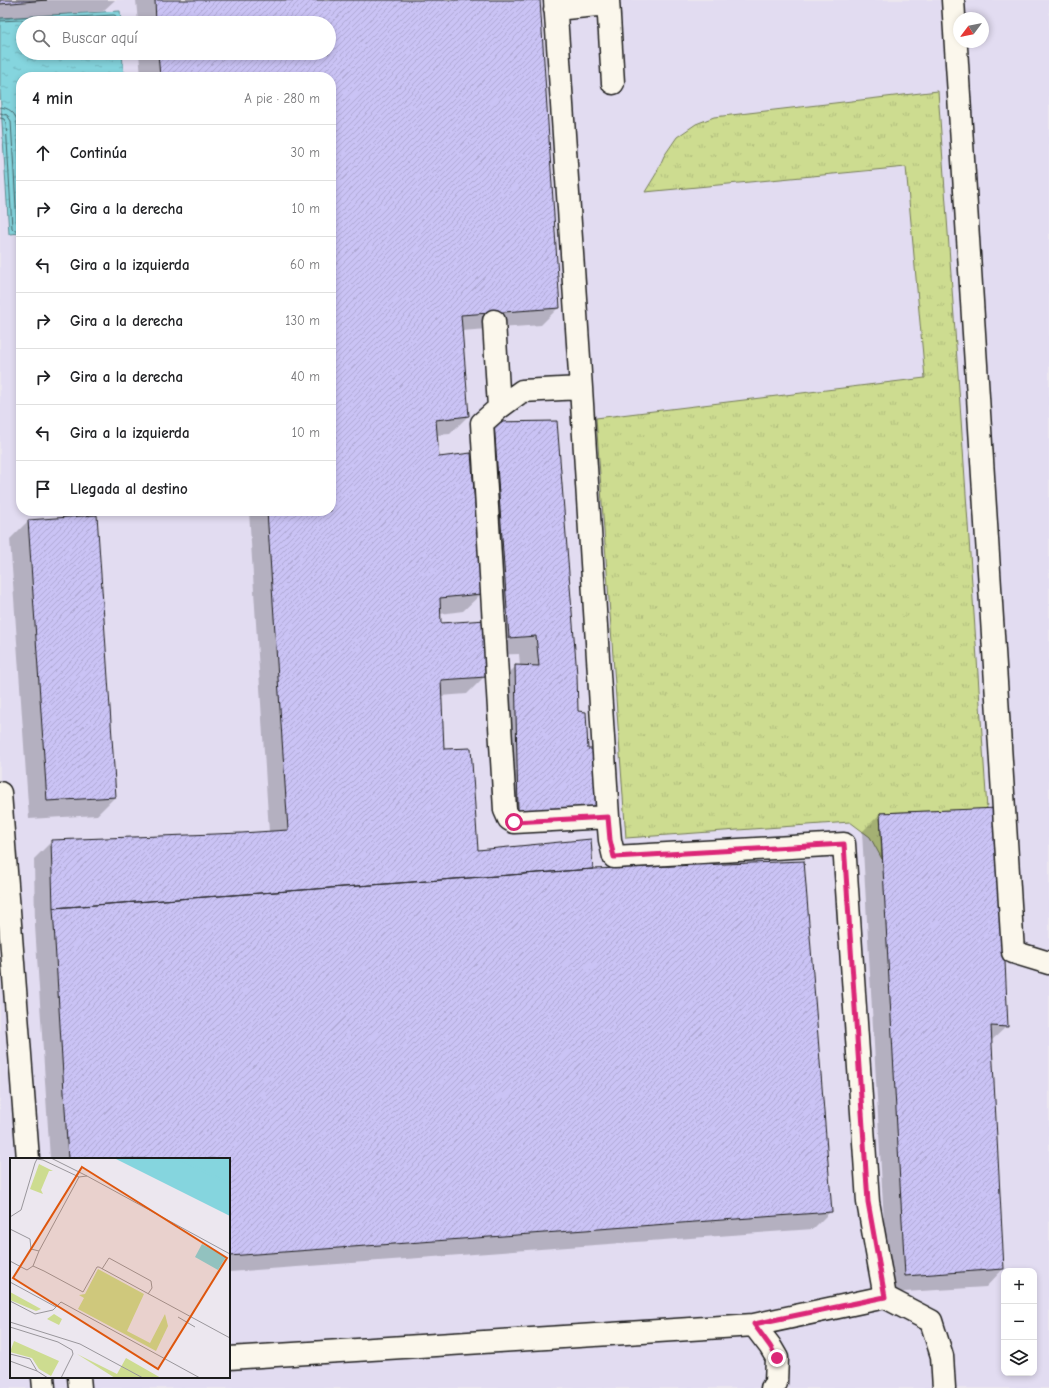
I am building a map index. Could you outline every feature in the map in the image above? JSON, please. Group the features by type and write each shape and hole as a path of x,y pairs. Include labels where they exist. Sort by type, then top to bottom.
{"lane":[{"path":"952,0 1014,952 1049,963"},
{"path":"613,83 608,2 555,5 610,840 614,857 844,844 868,1202 885,1297"},
{"path":"494,321 499,408"},
{"path":"581,388 522,391 482,423 505,810 509,819 514,822 608,817"},
{"path":"0,793 28,1158"},
{"path":"230,1358 754,1324 885,1297 931,1321 942,1356 944,1388"},
{"path":"754,1324 777,1358 776,1383 772,1388"},
{"path":"43,1378 44,1388"},
{"path":"79,1378 80,1388"}],"shaded area":[{"path":"0,0 1049,0 1049,1388 0,1388"}],"green space":[{"path":"938,91 987,809 880,813 882,859 870,837 850,822 626,838 596,418 925,378 906,167 645,192 656,174 664,156 677,137 696,124 714,117"}],"water":[{"path":"120,11 120,16 34,16"},
{"path":"16,17 16,60 123,60 124,72 16,72 16,233 9,234 0,90 0,18"}],"building":[{"path":"0,0 47,0 0,4"},
{"path":"155,0 540,0 560,308 461,315 469,416 436,420 439,457 471,453 482,594 440,598 441,623 486,620 486,677 441,680 444,749 471,748 478,850 591,839 593,869 53,908 51,840 288,830 267,516 336,516 336,72 160,72 159,60 336,60 336,16 156,16"},
{"path":"557,421 577,675 578,711 586,712 588,749 597,749 599,806 518,811 515,665 539,666 536,636 509,638 494,422"},
{"path":"97,516 116,797 47,801 28,520"},
{"path":"998,808 1008,1027 991,1026 1004,1268 1001,1269 905,1276 880,813"},
{"path":"804,861 832,1212 230,1256 230,1158 68,1158 53,908 593,869"}],"route":[{"path":"514,822 608,817 610,840 614,857 805,845 844,844 868,1202 885,1297 754,1324 777,1358"}]}
